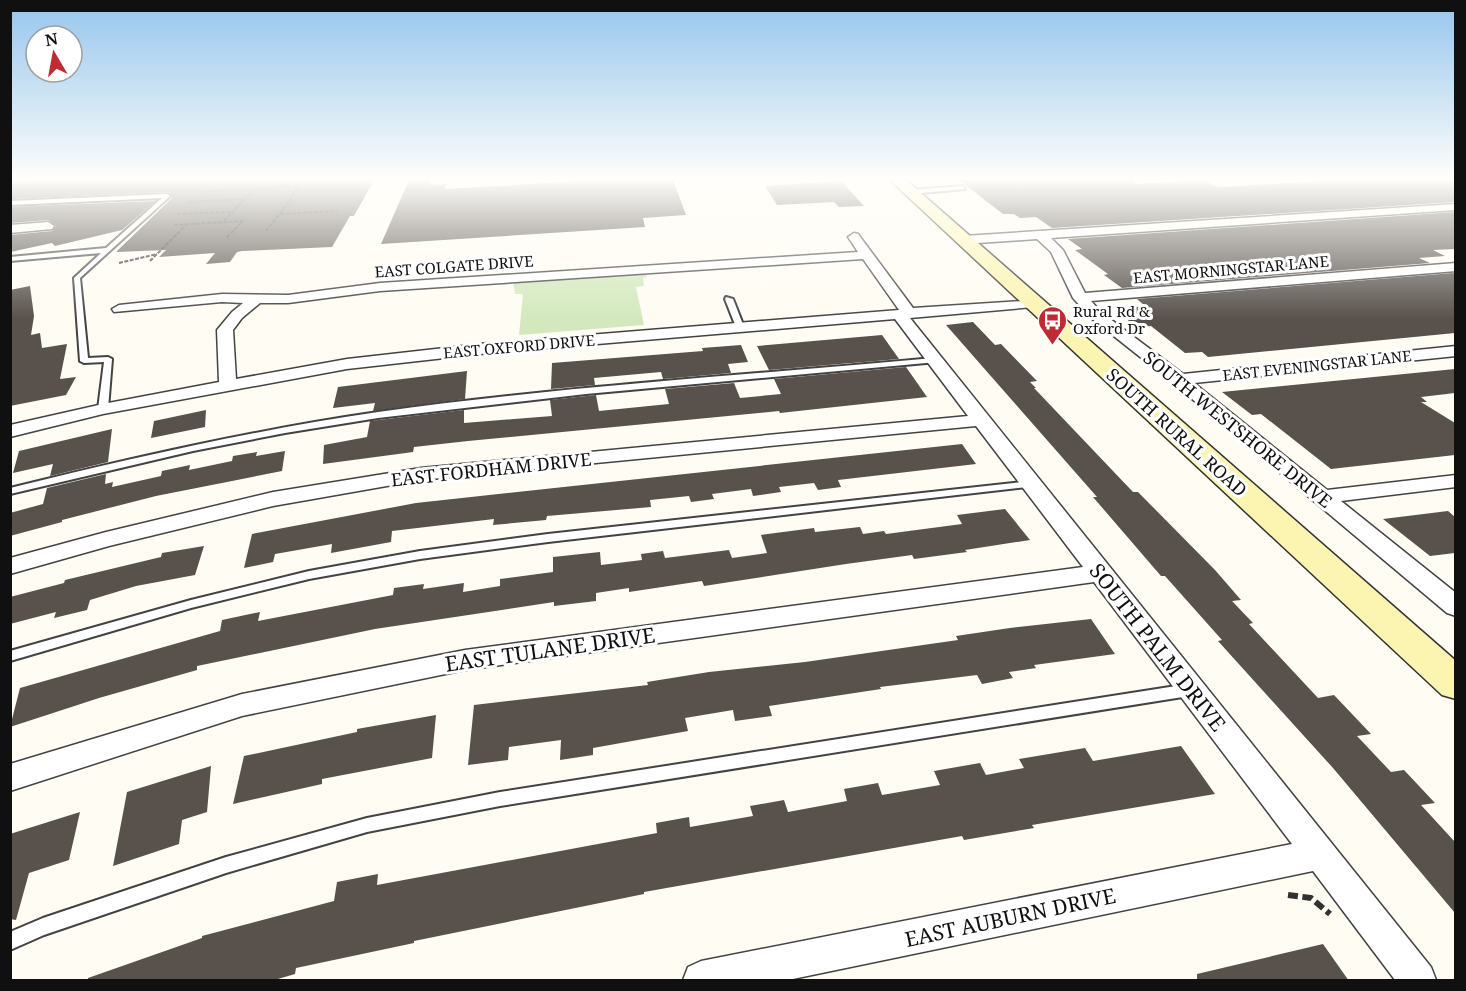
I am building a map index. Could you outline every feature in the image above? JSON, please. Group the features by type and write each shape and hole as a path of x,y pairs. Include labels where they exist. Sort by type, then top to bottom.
{"main road":[{"name":"SOUTH RURAL ROAD","path":"949,226 1455,684"}],"street":[{"path":"10,229 45,226"},
{"path":"964,240 1029,239 1041,236 1180,226"},
{"name":"SOUTH WESTSHORE DRIVE","path":"1041,236 1057,250 1080,298 1096,315 1179,379 1455,607"},
{"name":"SOUTH PALM DRIVE","path":"854,237 866,252 865,255 934,360 979,420 1418,981"},
{"name":"EAST COLGATE DRIVE","path":"119,309 222,298 288,299 380,287 865,255"},
{"name":"EAST MORNINGSTAR LANE","path":"1080,298 1455,267"},
{"path":"228,385 225,330 237,315 256,299"},
{"name":"EAST OXFORD DRIVE","path":"10,431 103,409 347,364 740,327 1034,303"},
{"name":"EAST EVENINGSTAR LANE","path":"1179,379 1455,351"},
{"name":"EAST FORDHAM DRIVE","path":"10,566 106,539 273,500 421,474 979,420"},
{"path":"1322,497 1455,481"},
{"name":"EAST TULANE DRIVE","path":"10,778 242,705 465,660 1101,573"},
{"name":"EAST AUBURN DRIVE","path":"701,981 1318,854"}],"lane":[{"path":"103,409 108,359 84,362 77,278 135,226"},
{"path":"10,259 109,250"},
{"path":"729,299 740,327"},
{"path":"10,491 194,448 378,415 488,401 934,360"},
{"path":"10,656 201,601 309,575 420,555 548,538 1030,484"},
{"path":"10,941 43,927 226,865 367,825 500,799 1191,689"}],"path":[{"path":"150,261 185,226"},
{"path":"226,238 238,226"},
{"path":"267,231 271,226"},
{"path":"119,263 158,254"},
{"path":"1288,895 1311,898 1332,916"}],"green space":[{"path":"646,273 647,277 643,278 644,286 636,287 644,325 519,335 523,294 515,294 513,282"}],"building":[{"path":"56,226 126,226 122,230 55,246 52,243 10,252 10,235 52,231"},
{"path":"143,226 344,226 332,247 242,251 237,252 230,262 206,264 215,253 159,257 166,250 116,252"},
{"path":"389,226 645,227 381,244"},
{"path":"1049,226 1079,226 1052,228"},
{"path":"1251,226 1455,226 1455,249 1433,250 1445,256 1419,258 1430,263 1122,288 1104,275 1108,274 1075,250 1082,249 1068,239"},
{"path":"1455,274 1455,333 1208,357 1202,352 1185,353 1151,326 1137,327 1117,312 1130,311 1127,308 1145,306 1137,299"},
{"path":"30,286 34,316 31,335 40,333 42,348 67,344 60,379 76,377 66,395 10,406 10,290"},
{"path":"973,322 995,345 1001,344 1037,381 1030,382 1036,388 1034,388 1133,492 1138,492 1215,570 1241,600 1232,601 1253,623 1249,624 1318,698 1334,695 1371,734 1357,736 1391,772 1404,770 1435,803 1421,805 1455,842 1455,913 1333,768 1218,641 1222,640 1165,576 1161,576 1093,497 1097,497 946,325"},
{"path":"882,335 899,359 769,370 757,346"},
{"path":"741,345 748,362 728,364 731,373 663,379 661,372 594,378 595,385 551,389 552,363 703,351 702,348"},
{"path":"906,367 927,397 780,413 779,411 468,441 414,447 413,452 323,464 324,445 367,437 370,421 464,410 464,423 552,416 550,400 596,395 599,411 669,404 665,389 734,383 740,398 781,394 774,379"},
{"path":"1455,369 1455,393 1421,397 1427,402 1421,402 1455,423 1455,455 1331,469 1261,414 1252,415 1222,392"},
{"path":"467,371 465,399 373,411 375,403 333,408 338,387"},
{"path":"206,410 205,427 151,438 154,421"},
{"path":"112,429 108,462 50,476 53,464 13,473 19,451"},
{"path":"962,444 976,464 838,480 841,487 818,490 814,483 779,487 781,492 753,496 751,489 712,494 714,499 691,502 689,496 650,500 651,507 547,516 546,520 493,525 494,519 392,531 391,542 331,553 332,544 275,554 273,562 244,568 252,534 416,503"},
{"path":"285,451 282,471 156,496 10,536 10,513 43,504 47,488 106,474 105,484 113,482 112,487 161,476 162,471 190,465 189,470 232,461 233,456 257,452 256,456"},
{"path":"1005,509 1030,540 965,550 967,552 914,559 912,555 704,586 702,581 629,592 629,588 596,593 596,601 554,606 554,602 375,629 197,666 197,670 10,727 20,688 220,631 222,620 260,612 258,621 393,595 394,588 424,584 423,589 464,583 463,592 500,586 500,579 553,572 553,557 600,552 601,565 642,560 641,554 663,551 665,558 729,550 732,558 767,553 761,535 814,528 815,532 860,527 863,534 884,531 886,534 962,524 957,515"},
{"path":"1448,511 1455,517 1455,553 1430,556 1383,519"},
{"path":"204,546 195,575 136,586 90,600 87,610 54,618 56,612 10,624 10,597 64,583 65,580 161,557 162,553"},
{"path":"1091,619 1115,654 1034,665 1036,668 1009,672 1013,678 982,684 977,675 880,687 881,689 769,706 772,716 735,721 733,710 685,718 688,731 593,748 593,755 560,760 561,740 509,747 508,760 468,765 474,705 648,685 647,682 709,672 805,662 958,640 956,636"},
{"path":"436,715 432,758 322,779 322,784 233,804 244,756 357,732 357,729"},
{"path":"1181,746 1215,794 1032,825 1034,828 964,840 962,836 644,892 644,894 414,941 414,943 296,968 295,974 271,981 88,981 88,978 202,938 202,936 334,901 337,882 378,874 377,885 657,833 656,823 689,817 690,827 753,816 750,806 784,800 788,812 847,801 844,789 878,783 882,795 940,785 934,771 980,763 986,775 1024,768 1019,759 1085,748 1093,761"},
{"path":"211,766 207,812 182,820 179,844 113,866 127,792"},
{"path":"80,812 69,860 29,873 16,920 10,919 10,834"},
{"path":"1323,944 1349,981 1197,981 1197,974"}],"place":[{"name":"Rural Rd & Oxford Dr","path":"1052,346"}]}
